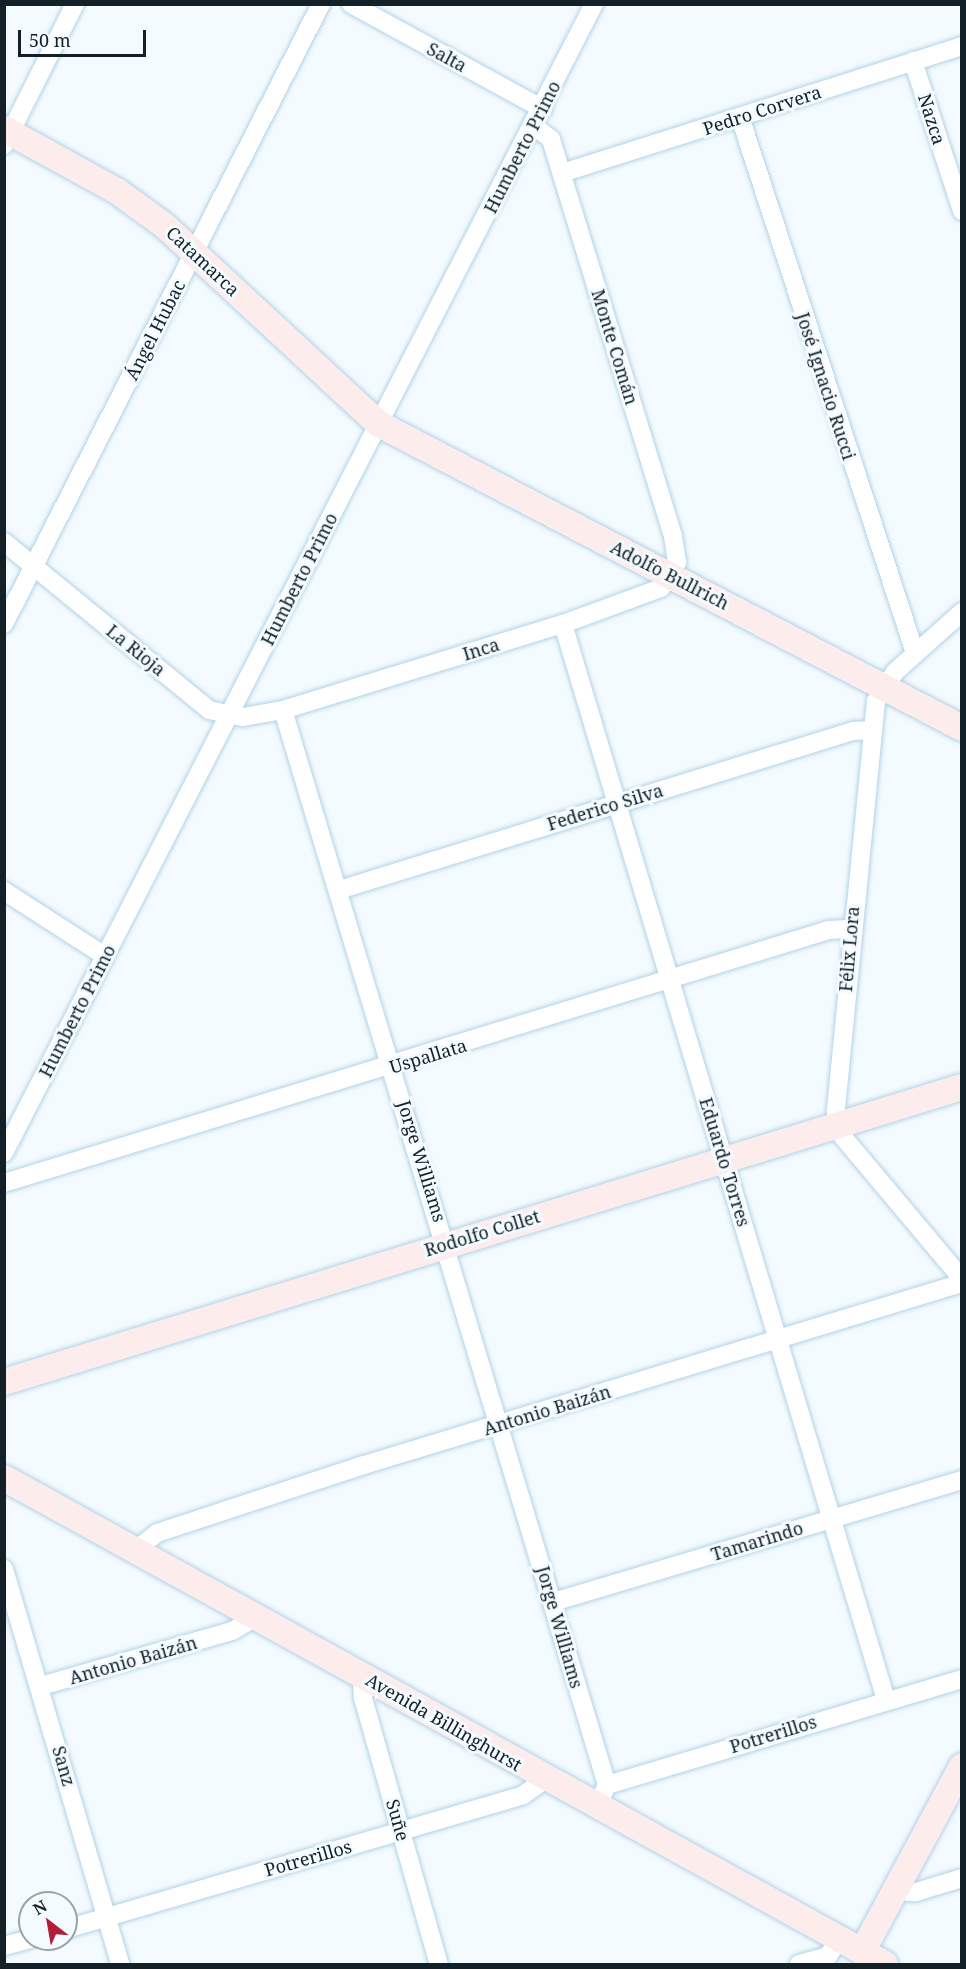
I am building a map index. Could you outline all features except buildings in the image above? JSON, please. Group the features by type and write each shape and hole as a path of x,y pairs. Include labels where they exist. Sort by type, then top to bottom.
{"street":[{"path":"7,135 75,4"},
{"name":"Ángel Hubac","path":"4,624 321,4"},
{"name":"Salta","path":"351,4 543,109"},
{"name":"Humberto Primo","path":"4,1153 543,109 594,4"},
{"name":"Pedro Corvera","path":"562,173 962,46"},
{"name":"Nazca","path":"913,61 962,211"},
{"name":"José Ignacio Rucci","path":"740,117 915,653"},
{"name":"Monte Comán","path":"534,126 551,139 562,173 673,536 673,576"},
{"name":"Catamarca","path":"7,135 133,202 195,252 379,424"},
{"name":"Adolfo Bullrich","path":"379,424 962,728"},
{"name":"La Rioja","path":"4,542 209,710 229,716 283,710"},
{"name":"Inca","path":"283,710 563,624 643,597 673,576"},
{"path":"882,686 915,653 962,612"},
{"name":"Eduardo Torres","path":"563,624 834,1518 886,1700"},
{"name":"Félix Lora","path":"837,1125 850,929 872,730 882,686"},
{"name":"Jorge Williams","path":"283,710 447,1244 553,1602 602,1795"},
{"name":"Federico Silva","path":"339,890 853,731 872,730"},
{"path":"4,891 105,956"},
{"name":"Uspallata","path":"4,1183 393,1067 829,930 850,929"},
{"name":"Rodolfo Collet","path":"4,1382 724,1158 962,1087"},
{"path":"837,1125 962,1281"},
{"name":"Antonio Baizán","path":"138,1548 157,1533 962,1281"},
{"name":"Tamarindo","path":"553,1602 962,1480"},
{"name":"Avenida Billinghurst","path":"7,1487 138,1548 256,1617 546,1779 602,1795 832,1953 862,1952 885,1965"},
{"name":"Sanz","path":"4,1569 41,1686 120,1965"},
{"name":"Antonio Baizán","path":"41,1686 232,1631 256,1617"},
{"name":"Suñe","path":"362,1675 363,1698 439,1965"},
{"name":"Potrerillos","path":"602,1795 886,1700 962,1679"},
{"path":"862,1952 962,1767"},
{"name":"Potrerillos","path":"78,1925 523,1795 546,1779"},
{"path":"894,1891 916,1892 962,1878"},
{"path":"799,1965 832,1953"}]}
